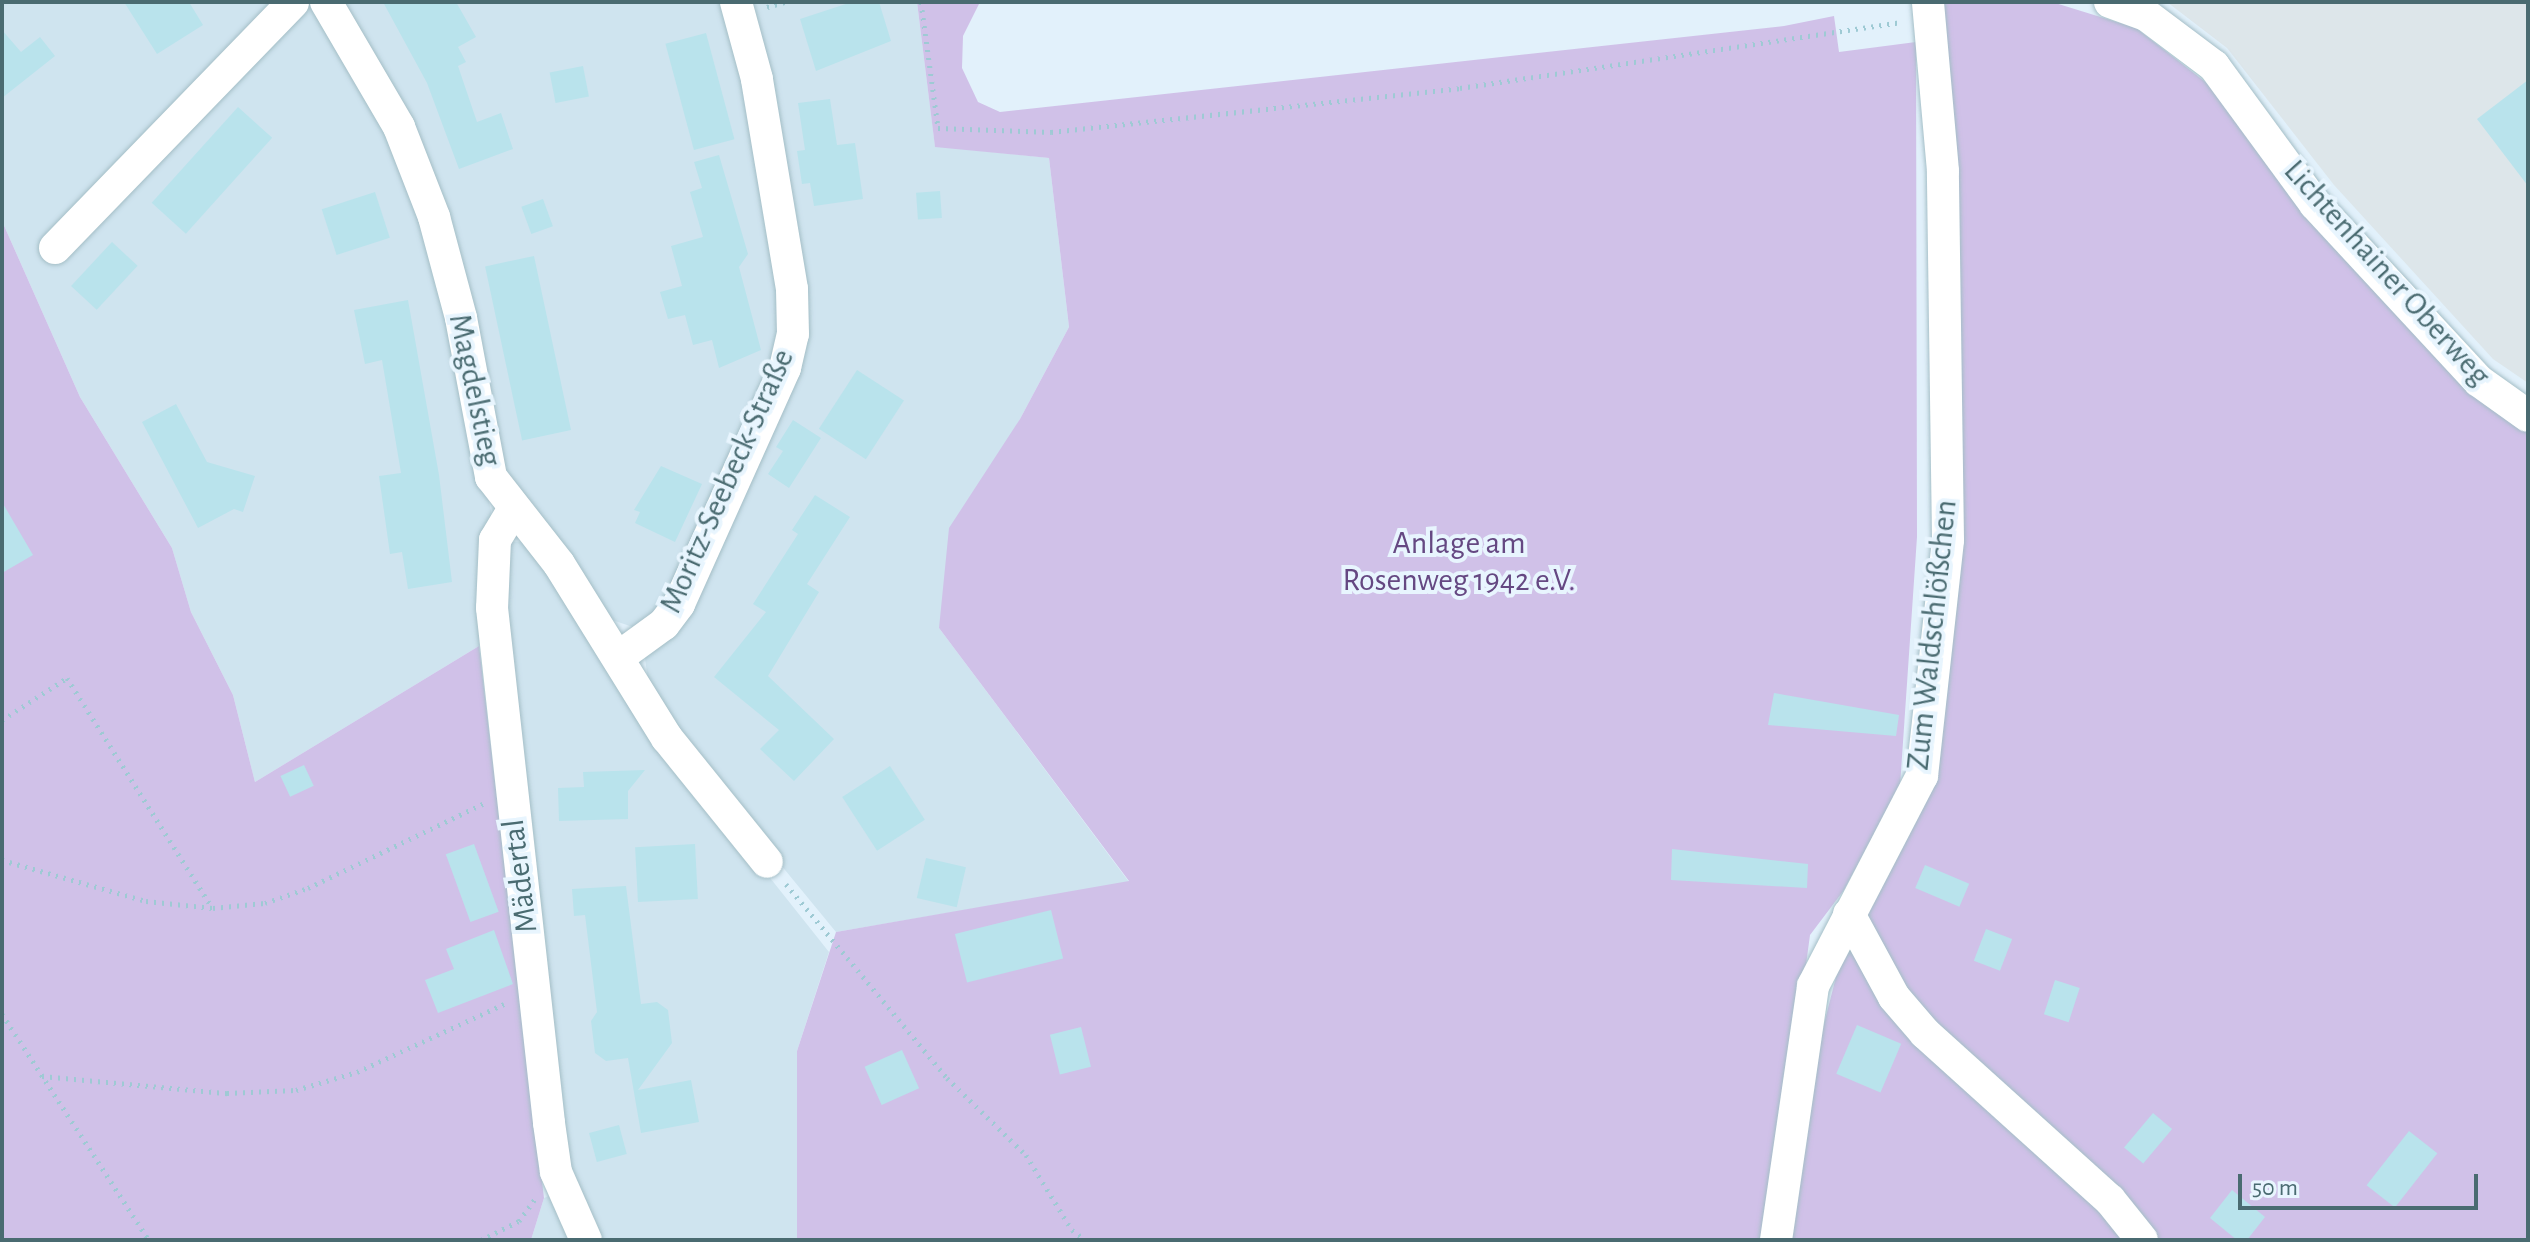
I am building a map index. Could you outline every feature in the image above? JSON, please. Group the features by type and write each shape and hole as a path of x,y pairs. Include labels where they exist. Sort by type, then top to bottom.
{"street":[{"path":"55,248 293,2"},
{"name":"Magdelstieg","path":"326,2 399,127 434,217 461,318 482,444 491,477 513,510 559,564 620,656 667,738 767,862"},
{"name":"Moritz-Seebeck-Straße","path":"620,656 664,624 679,604 785,368 793,334 792,289 762,109 736,2"},
{"name":"Lichtenhainer Oberweg","path":"2110,2 2146,15 2214,66 2315,204 2479,381 2528,416"},
{"name":"Zum Waldschlößchen","path":"1776,1240 1813,986 1922,776 1948,540 1943,171 1928,10"},
{"name":"Mädertal","path":"513,510 499,532 491,562 510,791 556,1172 586,1240"},
{"path":"1849,914 1894,997 1925,1033 2110,1200 2142,1240"}],"path":[{"path":"921,2 938,128 1051,132 1460,88 1928,10"},
{"path":"2,720 67,678 213,908"},
{"path":"2,860 146,901 213,908 265,903 308,888 510,791"},
{"path":"767,862 947,1078 1026,1155 1072,1230 1086,1240"},
{"path":"42,1076 227,1093 296,1090 357,1072 534,989"},
{"path":"2,1014 149,1240"},
{"path":"481,1240 519,1221 556,1172"}],"shaded area":[{"path":"2,2 316,2 400,152 432,242 491,511 479,646 255,782 233,695 191,612 172,548 80,397 2,221"},
{"path":"344,2 725,2 748,83 784,335 669,601 633,627 606,618 501,470 471,313"},
{"path":"746,2 917,2 935,146 1049,158 1069,327 1020,419 939,628 1129,882 836,932 711,780 649,688 645,658 796,363"},
{"path":"2167,2 2528,2 2528,383 2493,359 2334,185 2227,48"},
{"path":"528,541 661,741 829,952 797,1051 797,1240 531,1240 544,1198 571,1187 501,609 510,542"}],"green space":[{"name":"Anlage am Rosenweg 1942 e.V.","path":"917,2 980,2 963,36 962,68 978,102 1000,112 1784,26 1834,16 1839,52 1916,42 1917,537 1900,786 1844,890 1810,935 1769,1240 797,1240 797,1051 836,932 1129,881 939,628 949,528 1020,419 1069,327 1049,158 935,147"},
{"path":"1943,2 2052,2 2136,28 2213,88 2528,432 2528,1240 1791,1240 1812,1071 1836,977 1936,765"},
{"path":"2,221 80,397 172,548 191,612 233,695 255,782 479,646 544,1198 531,1240 2,1240"}],"building":[{"path":"124,2 189,2 203,25 157,54"},
{"path":"383,2 456,2 476,37 458,47 466,62 458,66 477,122 501,113 513,149 459,169 427,83"},
{"path":"852,2 879,2 891,41 816,71 800,19"},
{"path":"2,30 21,52 40,37 55,56 2,98"},
{"path":"706,33 734,139 694,150 665,44"},
{"path":"583,66 589,96 556,103 550,72"},
{"path":"2528,80 2528,186 2477,119"},
{"path":"830,99 837,145 855,143 863,199 814,206 810,183 802,184 797,151 805,150 798,103"},
{"path":"238,107 272,138 186,234 152,203"},
{"path":"719,155 748,254 739,267 761,350 719,368 712,340 693,345 685,315 668,319 660,292 682,286 671,246 703,237 690,192 702,188 694,162"},
{"path":"940,191 942,218 918,220 916,193"},
{"path":"375,192 390,238 337,255 322,209"},
{"path":"543,199 553,226 531,234 521,207"},
{"path":"112,242 138,266 97,310 71,286"},
{"path":"534,256 571,430 522,441 485,266"},
{"path":"408,300 439,475 452,582 408,589 402,552 390,554 379,476 401,473 382,360 365,364 354,310"},
{"path":"857,370 904,400 866,459 819,429"},
{"path":"176,404 207,462 255,476 243,512 234,509 198,528 142,422"},
{"path":"793,420 821,438 789,488 768,474 783,451 776,447"},
{"path":"661,466 702,484 675,542 635,523 640,512 634,510"},
{"path":"815,495 850,517 807,584 819,592 768,676 834,739 794,781 760,749 779,730 714,677 766,612 753,604 798,534 792,530"},
{"path":"2,502 33,555 2,573"},
{"path":"1774,693 1899,715 1896,736 1768,725"},
{"path":"304,765 314,786 290,797 280,776"},
{"path":"890,766 925,820 877,851 842,797"},
{"path":"645,770 628,791 628,819 559,821 558,788 584,787 583,772"},
{"path":"474,844 499,912 470,922 446,854"},
{"path":"695,844 698,899 638,902 635,847"},
{"path":"1672,849 1808,864 1807,888 1671,880"},
{"path":"926,858 966,867 957,907 917,898"},
{"path":"1925,865 1969,884 1959,907 1915,888"},
{"path":"626,886 641,1004 657,1002 668,1010 672,1043 638,1090 691,1080 699,1122 641,1133 628,1058 606,1061 595,1053 591,1021 597,1012 585,915 574,916 572,889"},
{"path":"1051,910 1063,959 967,982 955,934"},
{"path":"1986,929 2012,939 2000,971 1974,961"},
{"path":"494,930 513,984 438,1013 425,980 454,969 446,949"},
{"path":"2055,980 2080,988 2069,1022 2044,1014"},
{"path":"1857,1025 1901,1044 1880,1093 1836,1074"},
{"path":"1081,1027 1091,1067 1060,1075 1050,1035"},
{"path":"902,1050 919,1088 882,1105 865,1067"},
{"path":"2153,1113 2172,1129 2143,1164 2124,1147"},
{"path":"619,1125 627,1154 597,1162 589,1133"},
{"path":"2409,1131 2437,1153 2395,1208 2367,1185"},
{"path":"2232,1190 2265,1217 2247,1240 2237,1240 2210,1218"}]}
